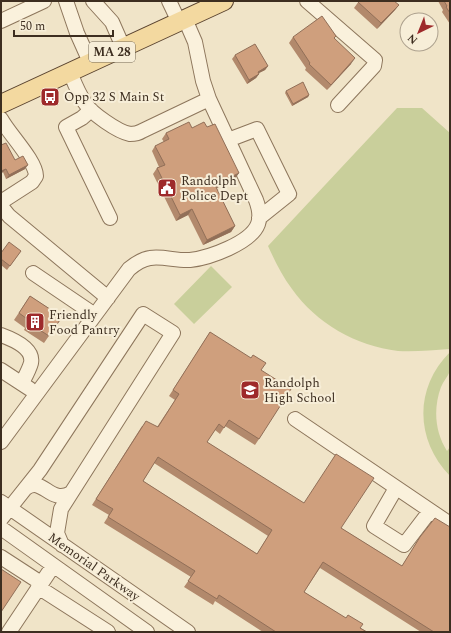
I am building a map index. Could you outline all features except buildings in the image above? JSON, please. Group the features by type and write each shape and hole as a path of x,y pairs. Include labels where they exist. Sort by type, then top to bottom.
{"main road":[{"name":"MA 28","path":"1,104 224,1"}],"street":[{"path":"1,21 44,1"},
{"path":"66,1 74,26 90,62"},
{"path":"93,1 112,22"},
{"path":"102,1 123,47"},
{"path":"107,1 112,22"},
{"path":"1,442 129,269 137,263 149,258 188,260 198,259 217,253 236,244 248,236 257,226 259,208 202,82 195,42 169,1"},
{"path":"307,1 376,60 374,66 338,105"},
{"path":"70,72 85,103 91,110 126,133 134,134 142,131 209,99"},
{"path":"91,110 82,118 66,127 110,218"},
{"path":"1,119 35,168 36,176 32,182 1,202"},
{"path":"228,140 257,129 289,194 259,218"},
{"path":"1,206 9,216 108,298"},
{"path":"33,273 95,315"},
{"path":"1,519 5,505 26,488 40,470 143,314 173,333 61,510 58,533 62,545"},
{"path":"1,335 18,343 25,348 31,356 31,363 22,383"},
{"path":"1,370 36,394"},
{"path":"295,419 450,524"},
{"path":"26,488 36,485 60,497 71,493"},
{"path":"396,488 374,526 404,545 430,510"},
{"name":"Memorial Parkway","path":"5,505 154,610 188,632"},
{"name":"Memorial Parkway","path":"1,528 143,631"},
{"path":"1,557 108,632"},
{"path":"9,632 53,566"},
{"path":"143,631 154,610"}],"green space":[{"path":"397,108 422,108 450,133 450,349 398,351 367,344 338,331 313,312 292,289 276,263 268,246"},
{"path":"211,266 232,287 194,324 174,304"},
{"path":"450,352 450,371 438,395 436,420 440,436 447,451 450,447 450,476 438,462 430,446 425,430 423,414 425,398 430,382 438,366"}],"place":[{"name":"Opp 32 S Main St","path":"50,97"},
{"name":"Randolph Police Dept","path":"167,188"},
{"name":"Friendly Food Pantry","path":"35,322"},
{"name":"Randolph High School","path":"250,390"}]}
